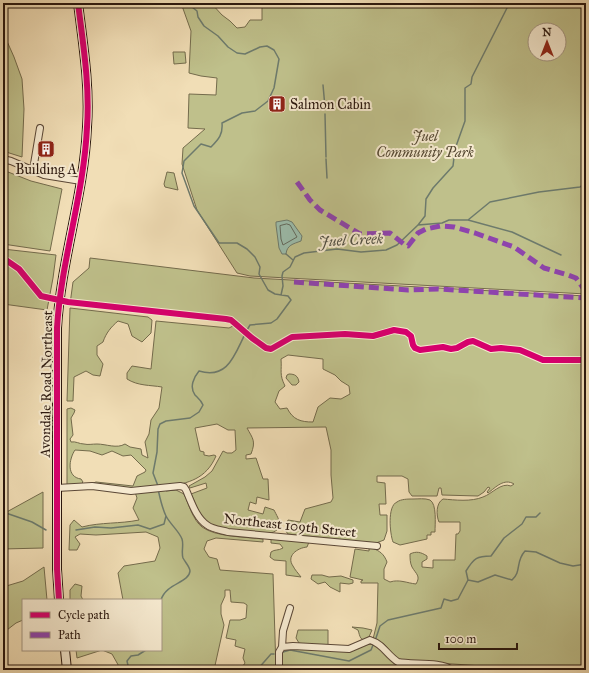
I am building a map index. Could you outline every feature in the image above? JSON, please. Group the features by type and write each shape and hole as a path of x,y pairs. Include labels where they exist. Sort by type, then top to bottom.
{"main road":[{"name":"Avondale Road Northeast","path":"59,599 57,568 57,328 59,304 86,142 88,107 87,79 78,3"},
{"path":"65,651 67,670"}],"street":[{"path":"33,170 40,128"},
{"path":"3,159 51,176 80,181"},
{"name":"Northeast 109th Street","path":"57,488 92,486 131,491 154,490 180,486 184,487 201,521 207,526 215,529 377,546"},
{"path":"279,670 278,656 282,646 283,631 290,608"},
{"path":"282,646 349,649 370,640 377,642 392,658 398,662 440,666 450,668 452,670"}],"green space":[{"name":"Juel Community Park","path":"181,3 211,3 237,28 245,27 250,20 262,20 262,3 586,3 586,294 250,276 237,273 197,210 182,164 183,148 205,129 188,128 189,94 216,95 217,78 189,73 191,31"},
{"path":"3,22 6,39 22,79 24,109 22,157 3,151"},
{"path":"173,52 185,52 186,63 174,64"},
{"path":"3,170 31,181 62,189 50,251 3,244"},
{"path":"167,172 174,173 178,190 165,187 164,184"},
{"path":"3,249 56,255 47,310 3,304"},
{"path":"90,258 254,278 586,296 586,670 537,670 398,660 384,644 373,639 377,623 378,583 361,583 363,580 350,577 355,549 369,551 369,549 372,548 385,557 387,562 384,569 384,579 390,582 400,581 416,584 418,577 411,565 410,554 418,552 427,556 427,559 422,562 422,567 433,568 433,560 455,560 456,534 460,531 460,522 439,522 437,509 439,503 443,499 478,499 500,487 507,485 511,486 514,484 510,482 503,483 488,493 487,492 490,488 488,487 478,496 442,495 441,488 439,488 437,496 412,496 409,492 408,479 402,476 377,476 377,482 385,483 386,504 379,504 380,515 387,515 387,531 384,540 376,543 288,534 285,530 288,520 300,522 305,509 331,502 333,498 331,450 326,427 247,428 254,443 251,454 246,455 246,459 256,458 263,479 268,479 269,500 257,497 256,504 250,502 248,510 263,514 265,507 274,510 280,523 278,529 271,533 227,530 211,525 206,521 201,515 191,494 207,488 206,483 190,488 189,486 205,477 212,471 223,451 232,453 236,450 235,430 228,430 217,424 195,428 200,451 204,452 204,455 216,456 212,464 196,479 182,484 166,487 166,491 176,490 184,494 196,520 202,527 208,530 223,535 263,539 263,542 216,538 207,541 204,549 209,557 217,559 220,570 273,574 276,670 240,670 245,663 243,658 245,649 235,646 236,640 226,638 230,620 240,620 246,618 247,605 244,603 231,602 230,590 225,590 225,596 221,605 221,614 224,625 214,670 121,670 112,654 104,651 162,651 162,599 123,599 118,573 124,566 155,561 160,548 158,537 146,532 96,535 80,534 75,537 80,544 77,550 69,550 70,525 74,520 82,527 96,524 139,520 133,508 137,498 134,489 95,485 93,483 96,482 133,486 137,476 146,470 131,455 123,456 112,451 102,455 90,451 75,450 70,463 71,471 76,478 81,479 83,482 80,485 67,486 67,409 71,408 75,410 71,418 73,435 70,439 71,442 115,446 125,444 130,447 141,449 142,455 148,458 145,442 149,434 151,420 159,408 162,387 140,384 131,381 127,379 127,373 132,366 151,369 156,321 229,328 239,323 70,304 73,282 89,268","holes":["288,355 323,359 323,369 335,375 349,386 350,394 341,399 330,398 318,407 313,422 298,420 289,412 287,408 280,409 275,402 279,391 285,386 281,375 281,359"]},
{"path":"70,308 148,317 152,320 151,333 142,342 132,336 128,324 118,321 115,323 107,333 103,342 97,346 97,355 103,364 100,376 93,375 86,371 74,377 73,401 67,401"},
{"path":"289,374 295,375 298,378 299,382 296,385 292,385 286,378"},
{"path":"43,492 43,548 3,549 3,514"},
{"path":"405,499 430,500 434,506 435,532 431,532 431,535 427,535 427,539 400,545 393,542 390,520 394,505"},
{"path":"271,539 309,542 307,547 296,551 291,559 291,562 301,577 286,575 286,561 274,560 270,557 271,552 283,548 280,544 271,543"},
{"path":"44,567 47,599 22,599 22,620 3,633 3,587 23,581"},
{"path":"312,575 329,577 341,576 353,580 353,583 340,583 340,592 330,587 325,582 318,584 311,579"},
{"path":"75,584 82,586 81,596 82,599 70,599 70,590"},
{"path":"352,627 372,630 368,639 363,640 358,630"},
{"path":"298,630 328,630 328,645 314,647 299,643 296,638"},
{"path":"367,644 377,645 402,665 402,670 281,670 281,656 283,649 353,650"},
{"path":"76,651 99,651 77,658"},
{"path":"405,665 439,667 448,670 404,670"}],"water":[{"path":"287,220 292,222 302,236 301,241 289,247 286,254 282,254 279,248 276,222"}],"waterway":[{"path":"158,486 153,473 157,452 158,429 160,424 166,421 190,418 199,412 203,405 192,389 195,376 199,371 210,373 219,371 226,367 232,360 250,325 271,323 277,319 291,300 288,296 275,294 268,290 259,274 260,267 255,257 247,249 237,243 219,243 194,206 182,173 184,161 201,144 211,147 216,141 220,136 222,123 242,113 255,111 268,101 274,88 279,59 274,50 267,46 260,47 245,54 237,53 204,26 198,17 197,11 187,3"},
{"name":"Juel Creek","path":"281,295 283,286 283,272 290,267 295,257 304,253 337,249 361,252 386,250 397,245 418,225 425,216 426,199 433,188 453,166 455,149 465,121 465,88 471,84 472,77 507,8"},
{"path":"323,85 325,107"},
{"path":"325,114 326,157"},
{"path":"326,159 327,178"},
{"path":"468,220 490,202 539,192 580,187 586,182"},
{"path":"418,225 442,223 449,220 468,220 512,232 561,255"},
{"path":"286,254 293,260"},
{"path":"158,489 166,516 182,539 183,558 190,569 189,575 168,590 162,599"},
{"path":"3,512 32,522 46,530"},
{"path":"468,580 466,571 471,563 479,557 491,556 504,538 522,524 526,517 536,517 540,513"},
{"path":"76,530 95,527 111,528 138,525 150,529 164,524 166,516"},
{"path":"376,638 380,626 388,620 441,608 444,599 451,601 458,599 468,580 478,582 495,575 512,580 517,573 520,559 525,551 536,552 560,563 573,566 586,564"},
{"path":"283,652 290,650 349,661 371,650 373,645"},
{"path":"129,670 127,661 131,656 138,655 144,651"},
{"path":"257,670 271,654 274,654"}],"marked path":[{"path":"297,182 310,200 320,210 360,234 390,233 408,246 418,233 426,229 440,226 454,227 514,247 544,268 576,278 586,292"},
{"path":"294,282 408,290 438,289 586,298"}],"cycle path":[{"path":"59,599 57,569 57,328 63,277 82,178 88,112 86,65 78,3"},
{"path":"3,258 19,269 41,296 68,302 231,320 252,338 266,348 271,349 292,337 345,334 373,336 394,330 406,332 411,336 415,348 420,350 443,347 451,349 457,348 473,341 491,349 501,348 520,350 543,360 586,360"}],"place":[{"name":"Salmon Cabin","path":"277,104"},
{"name":"Building A","path":"46,149"}]}
